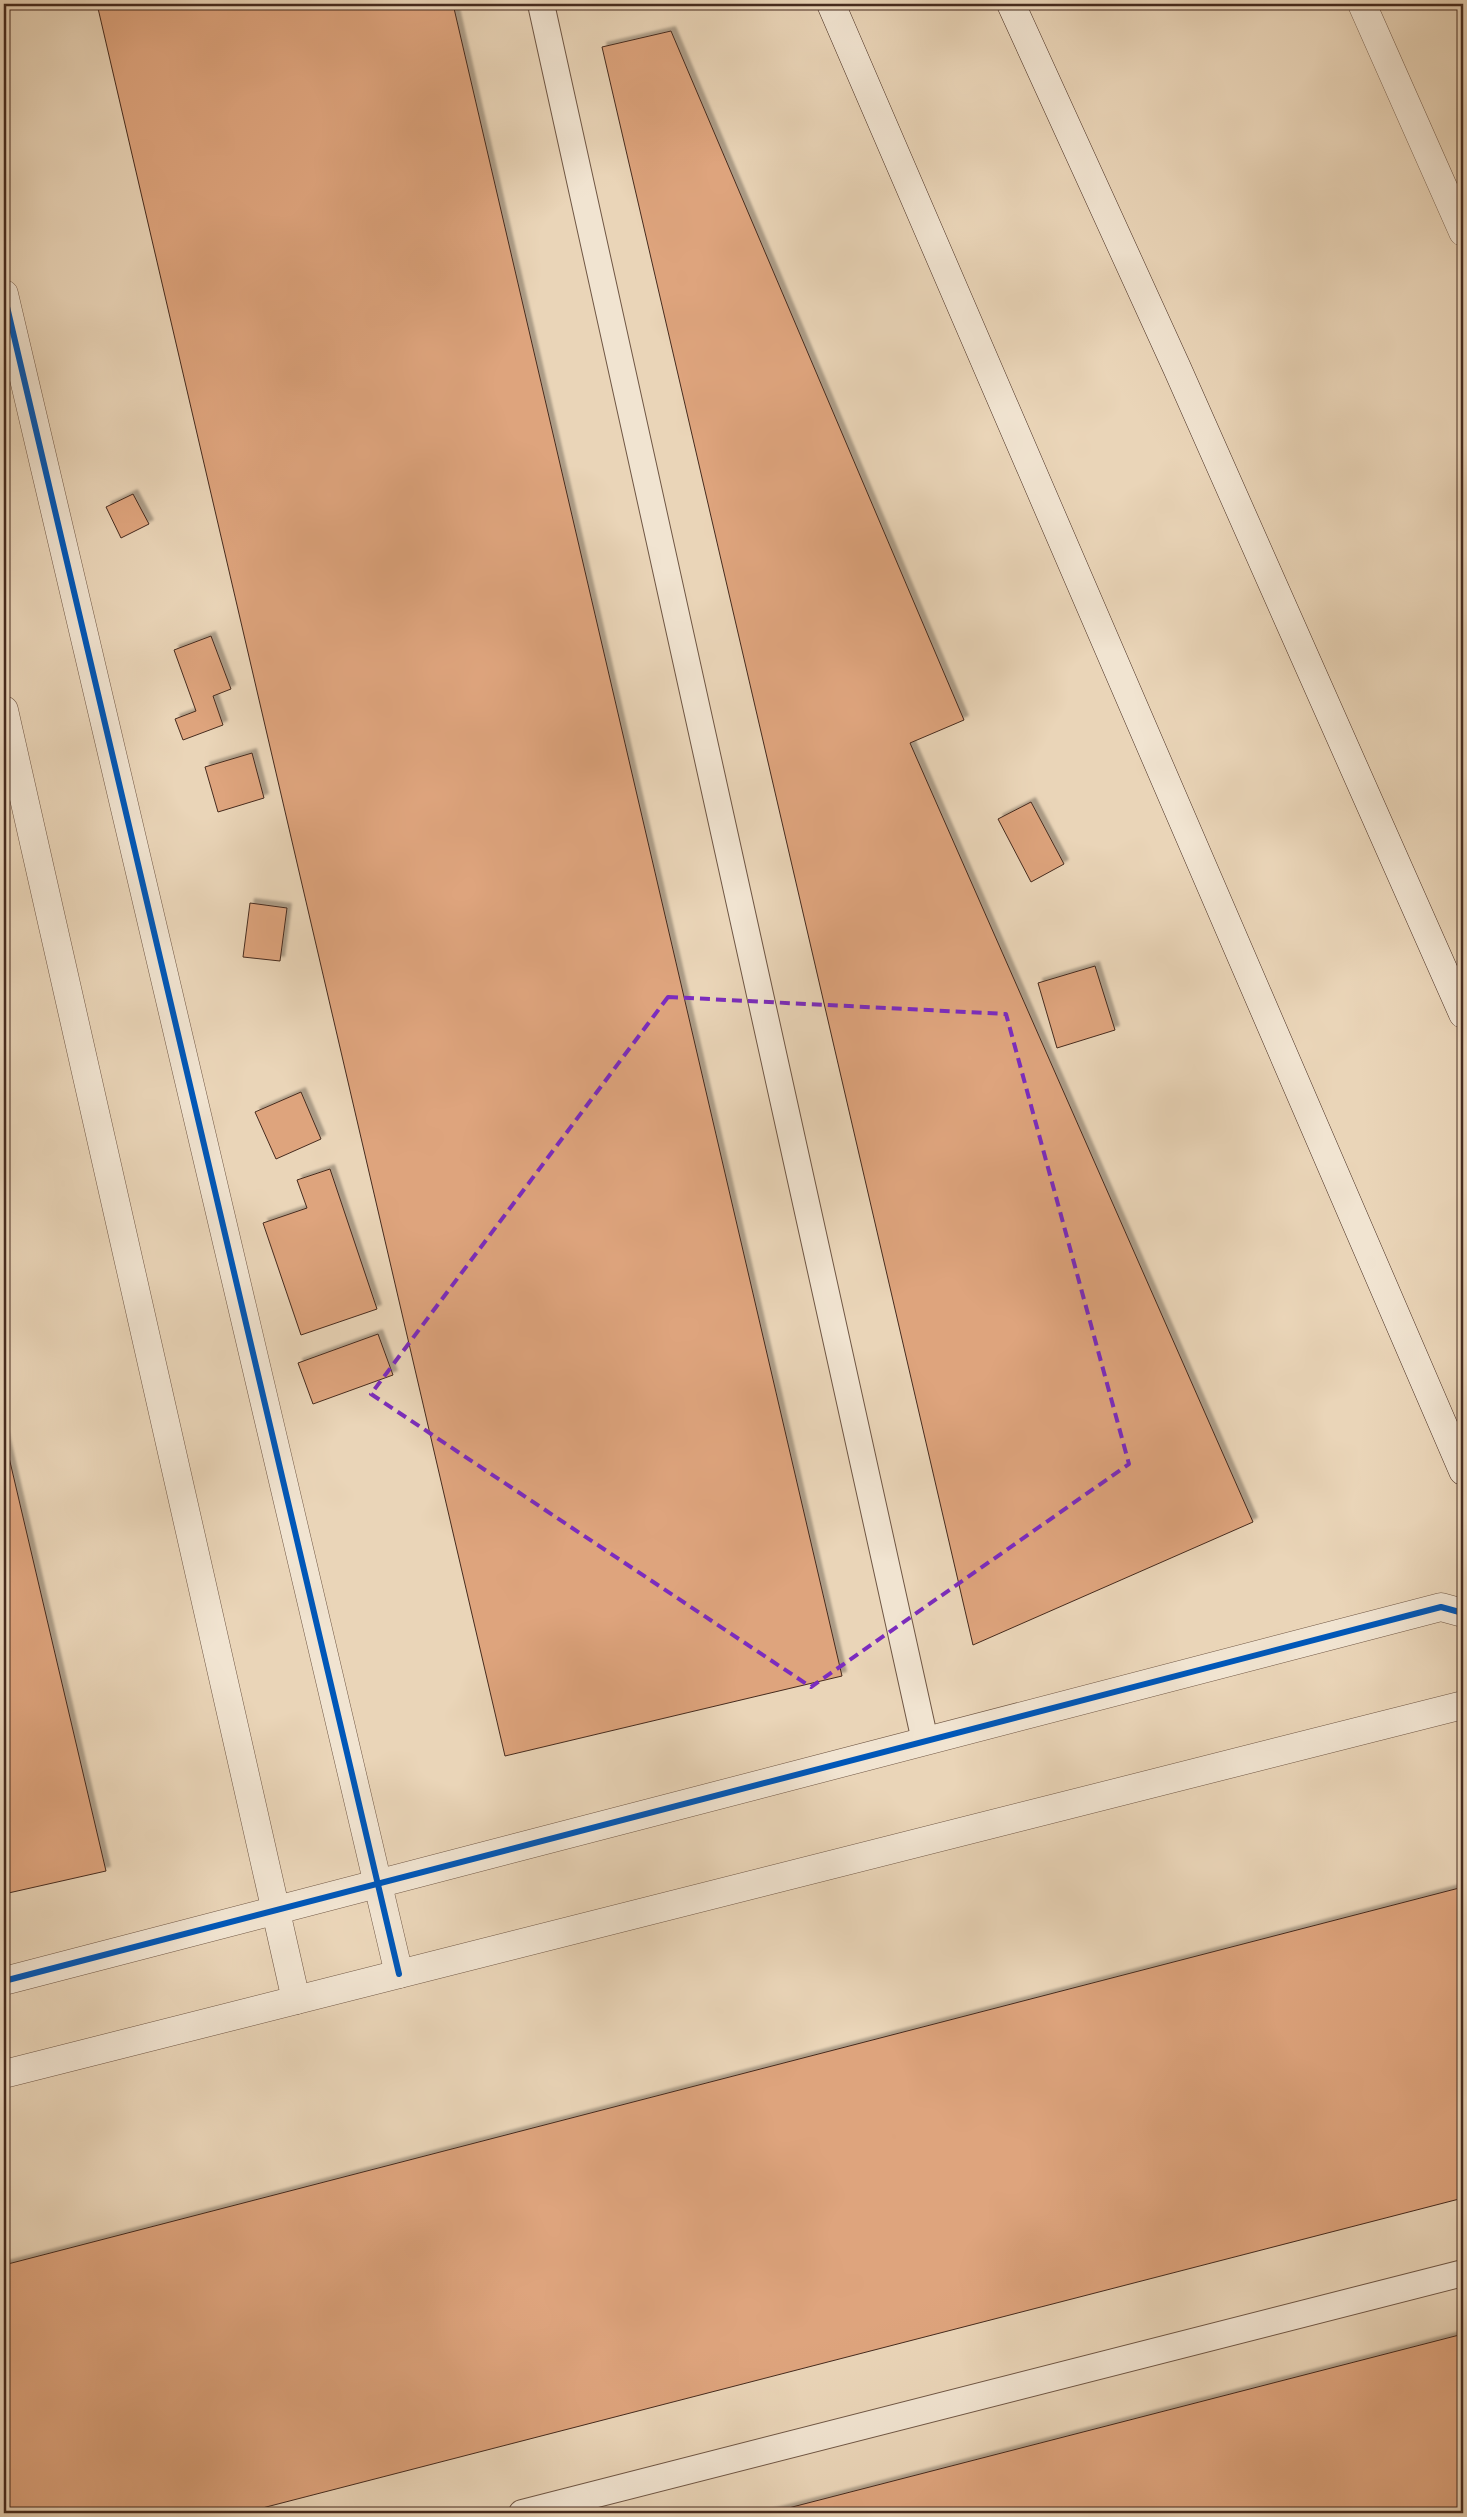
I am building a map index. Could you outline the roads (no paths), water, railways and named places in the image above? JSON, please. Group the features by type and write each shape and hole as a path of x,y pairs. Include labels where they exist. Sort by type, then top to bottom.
{"street":[{"path":"831,4 1463,1471"},
{"path":"1011,4 1181,377 1463,1014"},
{"path":"1362,4 1463,232"},
{"path":"4,294 399,1974"},
{"path":"4,710 296,2000"},
{"path":"4,1980 1441,1607 1463,1612"},
{"path":"4,2074 1463,1705"}],"lane":[{"path":"541,4 925,1740"},
{"path":"522,2513 1463,2273"}]}
